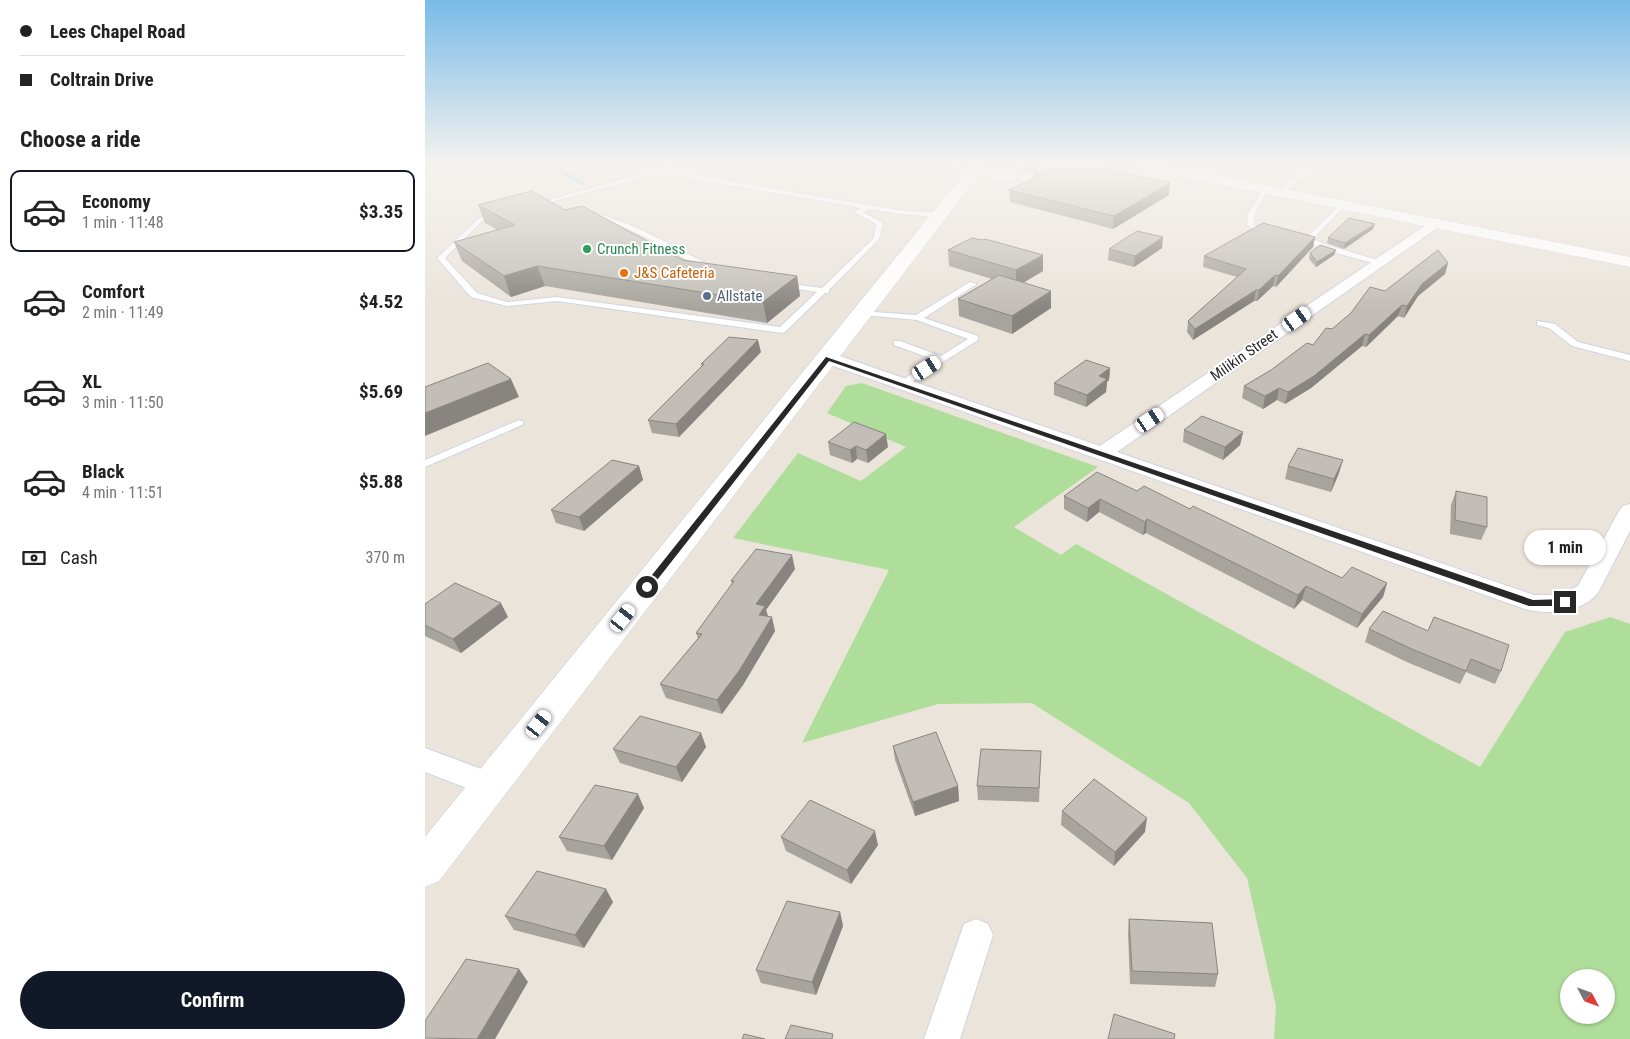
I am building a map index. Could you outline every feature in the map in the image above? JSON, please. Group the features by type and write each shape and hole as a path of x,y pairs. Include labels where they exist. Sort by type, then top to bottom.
{"main road":[{"path":"425,868 942,212"},
{"path":"1381,212 1630,262"}],"street":[{"name":"Milikin Street","path":"1101,454 1435,223"},
{"path":"828,358 1533,604 1565,602 1587,591 1630,511"},
{"path":"425,760 491,786"},
{"path":"942,1039 975,936"}],"lane":[{"path":"506,212 480,220 441,258 474,295 507,304 557,299 782,330 826,291 877,238 881,224 859,212"},
{"path":"586,212 598,214 632,227 715,272"},
{"path":"906,212 940,215"},
{"path":"1252,212 1250,225 1257,230 1275,235"},
{"path":"1311,241 1310,237 1335,212"},
{"path":"1302,240 1311,241 1378,263"},
{"path":"775,284 826,291"},
{"path":"918,318 973,284"},
{"path":"863,313 918,318 975,338 901,384"},
{"path":"1540,322 1551,326 1575,344 1630,358"},
{"path":"897,343 941,359"},
{"path":"425,464 519,423"}],"green space":[{"path":"862,383 1098,467 1014,527 1061,555 1076,544 1480,767 1565,632 1610,617 1630,624 1630,1039 1274,1039 1276,1006 1247,878 1189,803 1032,703 938,704 802,743 889,570 733,538 798,453 861,481 906,447 827,413 846,386"}],"building":[{"path":"492,212 594,212 683,260 797,276 763,302 537,266 504,276 454,242 515,225"},
{"path":"1100,212 1120,212 1114,216"},
{"path":"1349,218 1375,224 1345,243 1328,238"},
{"path":"1263,223 1315,237 1278,276 1275,275 1259,290 1256,290 1195,329 1188,321 1246,269 1204,256"},
{"path":"1137,231 1163,237 1135,256 1109,249"},
{"path":"972,238 985,239 1043,255 1016,270 948,250"},
{"path":"1320,245 1336,250 1317,262 1310,253"},
{"path":"1438,250 1448,263 1422,284 1407,306 1402,305 1369,335 1365,334 1314,376 1288,392 1279,388 1265,396 1244,386 1271,370 1307,343 1313,345 1326,328 1332,329 1351,313 1370,287 1385,291"},
{"path":"999,275 1051,291 1012,316 958,299"},
{"path":"729,337 758,340 676,424 648,420 704,364 701,364"},
{"path":"1086,360 1110,368 1099,376 1107,379 1087,395 1054,383"},
{"path":"488,363 511,379 425,413 425,387"},
{"path":"1202,416 1243,432 1225,447 1184,430"},
{"path":"854,422 886,434 866,450 856,446 850,450 828,442"},
{"path":"1298,448 1343,460 1334,479 1288,466"},
{"path":"612,460 639,466 579,517 551,510"},
{"path":"1097,472 1137,491 1144,486 1190,509 1193,506 1342,578 1352,567 1387,583 1362,614 1306,586 1298,595 1147,519 1145,522 1100,499 1088,508 1064,496"},
{"path":"1456,491 1487,497 1487,527 1455,520"},
{"path":"756,549 792,555 756,604 765,606 759,615 772,617 739,671 717,700 660,684 702,634 696,633 734,581 731,581"},
{"path":"455,583 501,603 453,639 425,625 425,604"},
{"path":"1383,611 1428,631 1434,617 1509,645 1501,671 1471,659 1466,671 1369,629"},
{"path":"640,716 701,733 676,767 613,749"},
{"path":"936,732 958,786 913,802 893,746"},
{"path":"981,749 1041,751 1039,788 977,786"},
{"path":"1094,779 1147,818 1115,852 1062,811"},
{"path":"595,785 638,794 604,846 559,837"},
{"path":"810,800 875,831 847,870 781,837"},
{"path":"537,871 606,889 575,935 505,916"},
{"path":"787,901 840,912 812,982 756,970"},
{"path":"1129,919 1212,923 1218,974 1132,971"},
{"path":"466,959 519,969 477,1039 425,1038 425,1021"},
{"path":"1114,1014 1175,1034 1174,1039 1108,1039"},
{"path":"791,1025 833,1034 832,1039 785,1039"},
{"path":"744,1034 765,1039 742,1039"}],"place":[{"name":"Crunch Fitness","path":"587,249"},
{"name":"J&S Cafeteria","path":"624,273"},
{"name":"Allstate","path":"707,296"}],"route":[{"path":"647,587 828,358 1533,604 1565,602"}]}
